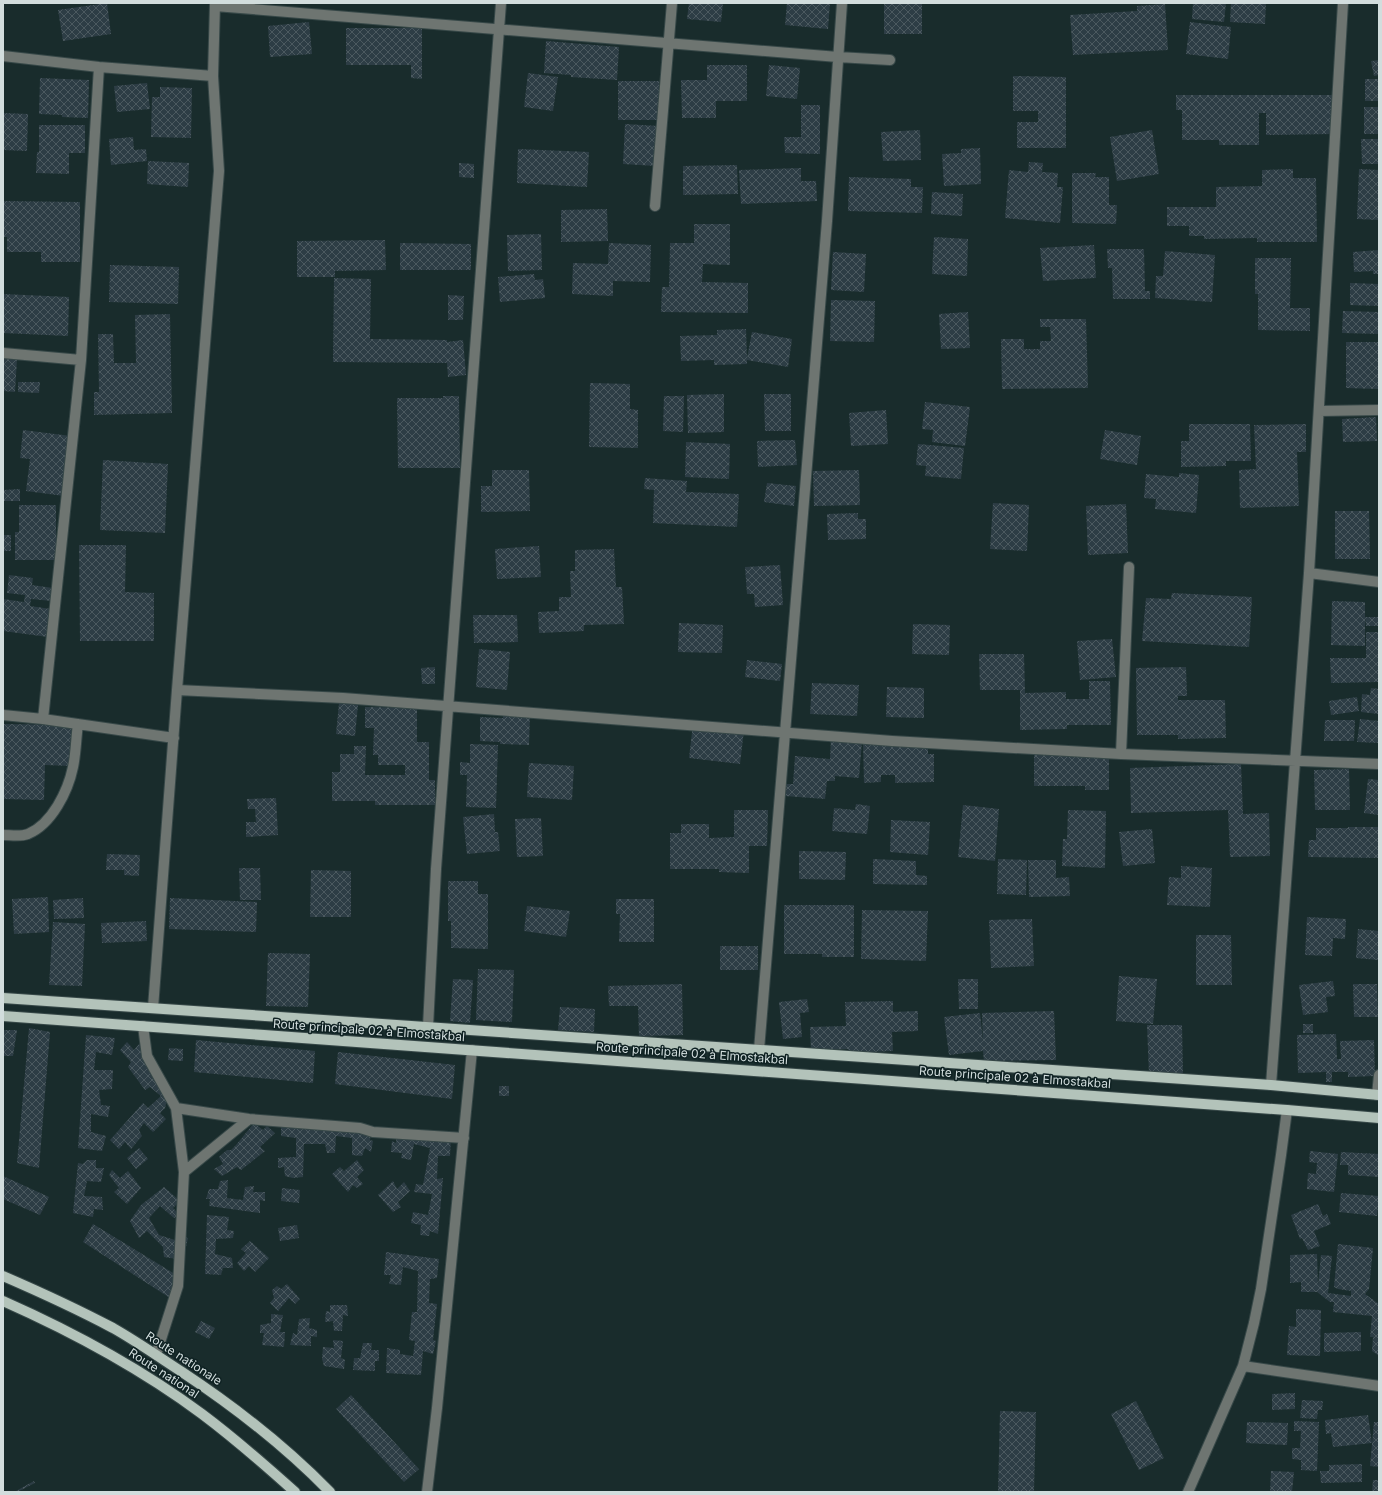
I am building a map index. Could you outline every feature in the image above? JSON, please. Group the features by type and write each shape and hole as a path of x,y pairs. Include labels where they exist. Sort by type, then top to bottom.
{"main road":[{"name":"Route principale 02 à Elmostakbal","path":"3,998 1271,1085 1378,1095"},
{"name":"Route principale 02 à Elmostakbal","path":"3,1016 1379,1118"},
{"name":"Route nationale","path":"3,1276 99,1321 156,1354 219,1396 268,1435 330,1492"},
{"name":"Route national","path":"3,1301 44,1319 98,1347 151,1379 214,1423 250,1451 295,1492"}],"street":[{"path":"428,1027 436,869 501,3"},
{"path":"655,206 672,3"},
{"path":"760,1050 826,236 842,3"},
{"path":"1271,1085 1296,761 1320,411 1343,3"},
{"path":"153,1008 219,171 213,76 215,4 499,29 890,60"},
{"path":"3,56 98,67 213,76"},
{"path":"43,719 81,360 98,67"},
{"path":"3,353 81,360"},
{"path":"1320,411 1379,410"},
{"path":"1121,754 1129,567"},
{"path":"1309,573 1379,582"},
{"path":"177,690 343,698 892,742 1121,754 1379,764"},
{"path":"3,715 43,719 174,738"},
{"path":"3,835 17,836 27,834 40,827 53,812 65,790 73,766 78,724"},
{"path":"144,1026 147,1056 176,1108 184,1172 178,1286 156,1354"},
{"path":"427,1492 437,1408 472,1050"},
{"path":"1378,1095 1379,1075"},
{"path":"176,1108 249,1119 360,1128 374,1132 464,1138"},
{"path":"1188,1492 1243,1366 1261,1289 1287,1110"},
{"path":"184,1172 249,1119"},
{"path":"1243,1366 1379,1386"}],"building":[{"path":"107,3 111,34 63,41 58,10"},
{"path":"689,3 723,3 721,22 687,19"},
{"path":"787,3 830,3 828,29 785,25"},
{"path":"884,3 922,3 922,34 884,34"},
{"path":"1193,3 1226,3 1224,22 1192,19"},
{"path":"1231,3 1266,3 1265,24 1230,22"},
{"path":"1165,4 1168,50 1073,55 1070,15 1137,11 1137,6"},
{"path":"309,22 312,54 270,57 268,26"},
{"path":"1190,22 1231,27 1228,59 1186,54"},
{"path":"346,28 422,28 422,79 411,78 411,65 346,65"},
{"path":"546,41 619,47 617,80 571,77 571,75 544,73"},
{"path":"1379,60 1379,75 1374,76 1371,61"},
{"path":"707,65 747,65 747,101 716,101 716,118 682,118 681,80 707,80"},
{"path":"769,65 800,68 797,99 766,96"},
{"path":"528,73 558,77 553,111 524,107"},
{"path":"1013,76 1066,77 1066,148 1017,148 1017,122 1038,122 1038,111 1013,111"},
{"path":"40,78 89,80 88,118 39,114"},
{"path":"1365,79 1379,79 1379,101 1365,101"},
{"path":"618,81 659,81 659,120 618,120"},
{"path":"147,83 150,109 117,112 114,86"},
{"path":"160,87 192,88 191,138 151,137 152,97 160,97"},
{"path":"1176,95 1333,95 1333,134 1266,135 1266,113 1259,113 1259,145 1219,145 1219,140 1182,140 1182,110 1176,110"},
{"path":"801,105 820,105 820,154 785,153 784,137 801,137"},
{"path":"1364,107 1379,107 1379,134 1364,134"},
{"path":"3,113 28,114 27,151 3,150"},
{"path":"625,124 659,126 656,166 623,164"},
{"path":"39,125 85,125 85,153 69,153 69,174 36,173 37,152 39,152"},
{"path":"920,130 921,160 883,161 881,132"},
{"path":"1152,130 1159,174 1117,181 1110,137"},
{"path":"133,137 134,150 146,149 147,161 111,165 109,139"},
{"path":"1361,139 1379,139 1379,164 1362,164"},
{"path":"980,148 981,184 944,186 942,154 961,153 961,149"},
{"path":"518,149 589,152 587,187 517,183"},
{"path":"148,161 189,163 188,187 147,184"},
{"path":"1029,162 1043,163 1042,172 1058,173 1057,187 1063,187 1060,223 1005,218 1009,170 1028,172"},
{"path":"459,163 474,164 474,178 459,177"},
{"path":"737,165 738,194 683,195 683,166"},
{"path":"801,168 801,181 816,181 817,201 741,204 739,170"},
{"path":"1293,169 1293,178 1316,178 1317,242 1257,242 1257,238 1204,239 1204,236 1189,236 1189,226 1167,226 1167,207 1216,207 1216,187 1262,186 1262,170"},
{"path":"1359,169 1379,170 1379,220 1357,219"},
{"path":"1072,173 1096,173 1095,177 1109,177 1109,205 1117,205 1116,224 1072,223"},
{"path":"849,177 911,179 911,187 923,187 922,213 848,211"},
{"path":"932,192 963,194 962,216 931,214"},
{"path":"3,201 80,202 80,262 41,262 41,252 7,252 7,237 3,237"},
{"path":"607,209 608,241 561,242 561,210"},
{"path":"694,224 730,224 730,265 703,264 702,282 748,283 748,313 661,312 662,287 669,287 670,243 694,243"},
{"path":"541,234 542,270 508,271 507,235"},
{"path":"934,237 968,239 967,276 932,274"},
{"path":"385,240 386,270 335,271 335,277 297,277 297,241"},
{"path":"400,243 471,244 471,270 400,270"},
{"path":"609,243 651,245 650,282 613,281 613,296 572,294 573,263 608,264"},
{"path":"1094,245 1096,278 1043,281 1040,248"},
{"path":"1107,249 1144,249 1145,291 1150,291 1150,299 1113,299 1112,268 1108,268"},
{"path":"1379,250 1379,274 1373,274 1373,271 1354,272 1353,252"},
{"path":"1165,251 1215,255 1212,302 1155,298 1156,276 1163,276"},
{"path":"833,252 866,254 864,292 831,290"},
{"path":"1255,258 1291,258 1290,308 1310,308 1310,331 1258,330 1258,294 1255,294"},
{"path":"110,265 179,267 178,304 109,302"},
{"path":"534,274 535,280 543,279 545,298 500,302 498,277"},
{"path":"334,278 371,279 370,339 447,340 447,342 463,340 466,375 448,377 447,363 333,362"},
{"path":"1350,283 1379,284 1379,306 1350,305"},
{"path":"3,294 69,297 68,336 3,333"},
{"path":"448,295 464,296 463,320 448,320"},
{"path":"831,300 875,301 874,342 830,341"},
{"path":"1343,311 1379,312 1379,334 1342,333"},
{"path":"968,312 970,348 941,349 939,314"},
{"path":"170,314 172,413 94,415 94,392 99,392 98,334 113,334 114,363 136,363 135,315"},
{"path":"1040,319 1086,319 1088,388 1002,389 1001,339 1024,339 1024,349 1040,349 1040,341 1051,341 1050,327 1040,327"},
{"path":"746,329 747,358 752,332 792,339 788,367 747,360 747,364 714,365 714,360 681,361 680,336 717,335 717,330"},
{"path":"1346,342 1379,342 1379,389 1346,388"},
{"path":"3,358 17,359 15,392 3,391"},
{"path":"18,382 40,382 39,393 18,392"},
{"path":"590,383 630,384 630,409 638,410 638,448 589,447"},
{"path":"724,394 724,432 688,433 687,395"},
{"path":"764,394 791,394 791,431 765,431"},
{"path":"443,396 459,396 460,468 398,468 397,398 443,398"},
{"path":"664,396 684,396 683,432 663,431"},
{"path":"925,402 970,407 965,446 932,442 933,430 922,429"},
{"path":"886,410 888,444 851,446 849,413"},
{"path":"1376,417 1377,441 1343,442 1342,419"},
{"path":"1189,424 1250,424 1251,461 1226,461 1226,466 1181,467 1181,441 1189,441"},
{"path":"1306,424 1306,452 1297,452 1299,506 1240,508 1239,470 1256,469 1254,425"},
{"path":"23,430 71,436 64,496 26,491 30,459 20,458"},
{"path":"1105,430 1141,436 1137,465 1100,459"},
{"path":"795,440 797,465 758,467 757,441"},
{"path":"686,442 730,444 729,479 685,477"},
{"path":"918,444 964,448 961,479 925,476 926,466 916,465"},
{"path":"103,460 168,464 165,533 100,530"},
{"path":"492,470 529,470 530,511 481,512 481,486 492,486"},
{"path":"859,470 860,505 814,506 813,471"},
{"path":"1179,473 1199,475 1196,513 1155,509 1156,499 1144,498 1146,474 1179,477"},
{"path":"645,478 687,481 686,492 739,494 737,527 653,523 654,490 644,489"},
{"path":"767,483 796,486 794,506 764,502"},
{"path":"20,489 20,501 3,501 3,490"},
{"path":"993,503 1029,505 1027,551 990,549"},
{"path":"1126,504 1128,553 1088,555 1086,506"},
{"path":"19,505 56,505 56,560 15,560 15,532 19,532"},
{"path":"1335,511 1369,511 1370,559 1335,559"},
{"path":"858,513 858,519 866,519 866,539 828,540 827,514"},
{"path":"3,535 11,535 11,551 3,551"},
{"path":"79,545 126,545 125,592 154,593 154,641 80,641"},
{"path":"539,546 541,577 497,579 495,549"},
{"path":"614,549 616,587 622,587 624,624 584,625 584,631 539,633 538,612 559,611 559,597 571,597 570,571 575,571 575,550"},
{"path":"780,565 783,605 755,607 754,594 747,594 745,567"},
{"path":"9,575 33,578 32,585 53,588 52,601 31,599 30,606 51,609 48,637 3,631 3,599 24,602 25,595 7,593"},
{"path":"1172,593 1252,597 1249,647 1142,641 1146,598 1171,599"},
{"path":"1332,601 1365,602 1365,646 1331,645"},
{"path":"473,615 517,615 518,642 474,643"},
{"path":"1365,617 1378,617 1378,626 1366,626"},
{"path":"679,623 723,625 722,653 678,652"},
{"path":"913,624 950,625 949,655 912,654"},
{"path":"1366,632 1379,632 1379,682 1331,683 1330,658 1366,658"},
{"path":"1112,639 1116,677 1080,680 1077,641"},
{"path":"479,649 510,652 507,690 476,687"},
{"path":"979,654 1024,654 1025,693 1066,692 1066,699 1089,699 1089,681 1110,681 1111,725 1067,725 1067,729 1020,730 1020,690 980,690"},
{"path":"747,660 782,664 780,681 745,677"},
{"path":"435,667 435,684 422,684 421,668"},
{"path":"1186,667 1187,696 1178,696 1178,700 1225,700 1226,738 1178,739 1178,735 1137,735 1136,668"},
{"path":"812,683 859,685 857,716 810,714"},
{"path":"887,687 924,688 924,718 886,717"},
{"path":"1371,688 1379,689 1379,714 1361,712 1362,694 1370,695"},
{"path":"1357,697 1359,711 1331,715 1329,701"},
{"path":"339,703 358,705 355,736 336,734"},
{"path":"365,707 417,708 417,742 429,742 429,780 435,780 435,805 375,805 375,801 332,801 332,772 340,772 340,754 354,754 354,746 366,746 365,775 405,775 405,765 378,765 378,755 373,755 374,728 365,728"},
{"path":"503,713 530,714 529,745 500,744 500,742 480,741 480,717 503,718"},
{"path":"1360,719 1379,721 1379,743 1357,742"},
{"path":"1325,720 1355,720 1354,741 1324,741"},
{"path":"3,724 72,725 71,766 45,765 44,800 3,799"},
{"path":"693,724 744,730 740,764 689,758"},
{"path":"831,738 862,741 859,778 835,776 835,781 827,781 825,799 785,796 786,784 793,784 795,756 830,759"},
{"path":"928,740 928,754 934,754 934,782 895,783 895,775 881,775 881,782 864,783 863,741"},
{"path":"470,744 498,745 496,808 466,807 467,775 460,775 460,762 470,763"},
{"path":"1034,755 1109,756 1109,790 1085,790 1085,786 1034,786"},
{"path":"529,763 574,766 572,800 527,797"},
{"path":"1241,764 1243,814 1269,813 1270,856 1230,857 1228,810 1131,813 1130,768"},
{"path":"1349,769 1350,810 1315,810 1314,770"},
{"path":"1368,779 1379,780 1379,815 1364,813"},
{"path":"276,798 278,835 246,837 246,822 256,822 255,809 248,809 247,799"},
{"path":"856,804 870,806 867,834 832,831 834,808 855,810"},
{"path":"963,805 999,809 995,861 958,857"},
{"path":"734,810 768,810 767,846 749,846 749,873 719,872 719,869 670,869 670,833 681,833 681,824 709,824 709,838 734,837"},
{"path":"1068,810 1106,811 1105,868 1062,866 1063,839 1067,839"},
{"path":"494,814 495,832 498,832 500,851 467,854 463,817"},
{"path":"541,818 543,856 517,857 515,819"},
{"path":"891,820 930,822 928,855 890,852"},
{"path":"1379,827 1379,858 1308,857 1309,840 1316,840 1316,828"},
{"path":"1152,829 1155,863 1123,866 1119,832"},
{"path":"799,851 846,852 845,880 799,879"},
{"path":"107,854 140,855 139,876 124,875 124,870 106,870"},
{"path":"873,859 916,861 916,875 927,876 927,885 873,884"},
{"path":"998,859 1027,860 1026,895 997,894"},
{"path":"1028,860 1056,860 1056,878 1069,877 1070,896 1029,897"},
{"path":"1181,866 1212,868 1210,907 1167,905 1169,877 1181,878"},
{"path":"239,868 260,868 261,900 240,900"},
{"path":"311,870 351,871 351,917 310,917"},
{"path":"448,881 478,881 478,894 488,894 488,949 451,948 451,921 448,921"},
{"path":"48,897 49,932 14,934 12,899"},
{"path":"83,898 84,918 54,919 53,900"},
{"path":"170,898 257,902 256,932 169,929"},
{"path":"616,899 654,899 654,942 619,942 620,914 616,914"},
{"path":"784,905 854,905 854,957 822,957 822,954 784,954"},
{"path":"527,906 570,911 566,937 524,931"},
{"path":"862,910 928,911 926,961 861,959"},
{"path":"1307,917 1346,919 1345,939 1333,938 1332,956 1305,955"},
{"path":"1032,919 1034,966 991,968 989,920"},
{"path":"146,921 147,941 102,943 101,923"},
{"path":"53,922 85,924 82,986 49,985"},
{"path":"1358,929 1379,931 1378,960 1356,958"},
{"path":"1196,935 1231,935 1232,985 1196,985"},
{"path":"720,946 758,946 758,970 720,970"},
{"path":"268,953 310,954 308,1007 266,1006"},
{"path":"478,969 514,970 512,1022 476,1020"},
{"path":"1119,976 1157,979 1153,1024 1116,1021"},
{"path":"453,979 473,980 470,1023 450,1021"},
{"path":"958,979 978,979 978,1009 959,1009"},
{"path":"1333,981 1335,996 1326,997 1328,1012 1303,1015 1299,985"},
{"path":"682,984 683,1035 639,1036 638,1006 609,1006 608,986"},
{"path":"1353,984 1377,984 1378,1017 1354,1017"},
{"path":"807,999 809,1012 800,1013 802,1037 783,1039 779,1002"},
{"path":"893,1001 893,1012 918,1011 918,1031 892,1032 893,1051 848,1053 848,1049 811,1050 810,1027 846,1026 845,1002"},
{"path":"560,1007 595,1009 594,1032 558,1030"},
{"path":"1054,1011 1056,1060 984,1061 983,1051 949,1055 944,1017 980,1013 983,1042 982,1013"},
{"path":"1303,1024 1313,1024 1313,1033 1303,1033"},
{"path":"1147,1025 1182,1025 1183,1075 1149,1075"},
{"path":"29,1028 50,1032 39,1168 17,1163"},
{"path":"3,1030 17,1030 13,1056 3,1056"},
{"path":"1336,1034 1337,1059 1341,1059 1340,1041 1374,1040 1375,1076 1348,1077 1348,1072 1332,1072 1332,1082 1326,1082 1326,1072 1298,1073 1297,1035"},
{"path":"86,1035 115,1038 112,1055 96,1052 94,1070 113,1070 112,1089 99,1090 101,1105 110,1106 108,1117 91,1114 91,1132 106,1136 102,1151 78,1148"},
{"path":"196,1040 315,1051 313,1083 194,1072"},
{"path":"127,1042 134,1050 139,1044 167,1080 160,1082 169,1092 165,1108 160,1113 166,1119 153,1132 144,1123 139,1130 142,1136 131,1149 125,1142 119,1149 110,1140 143,1103 148,1108 161,1096 150,1087 145,1090 128,1067 131,1062 120,1050"},
{"path":"169,1048 183,1049 183,1061 168,1060"},
{"path":"338,1052 455,1065 452,1099 335,1084"},
{"path":"499,1086 509,1086 509,1096 499,1096"},
{"path":"289,1120 371,1130 370,1140 373,1141 371,1152 365,1148 362,1156 352,1155 352,1138 336,1136 335,1153 327,1153 325,1144 304,1144 303,1177 293,1178 285,1176 284,1167 278,1168 278,1158 296,1157 296,1138 281,1136 281,1127 288,1128"},
{"path":"254,1123 263,1130 267,1126 275,1133 260,1147 265,1151 241,1170 237,1167 222,1176 214,1169 223,1164 219,1157 227,1150 231,1150"},
{"path":"397,1131 451,1137 450,1156 438,1156 437,1179 443,1178 438,1234 430,1231 429,1236 420,1235 421,1225 411,1223 413,1212 428,1215 432,1194 414,1192 416,1184 423,1185 430,1148 414,1144 411,1160 401,1158 402,1153 391,1152 392,1141 396,1143"},
{"path":"139,1148 148,1159 136,1169 127,1158"},
{"path":"1310,1151 1338,1154 1334,1192 1307,1189 1308,1173 1316,1174 1317,1163 1309,1162"},
{"path":"1341,1152 1379,1154 1379,1177 1348,1175 1348,1165 1340,1165"},
{"path":"87,1160 96,1160 96,1168 104,1168 101,1182 87,1181 84,1196 102,1197 103,1210 94,1209 93,1217 73,1213 78,1163 83,1164"},
{"path":"357,1160 364,1170 357,1177 363,1184 357,1188 353,1185 348,1192 332,1174 340,1167 344,1171"},
{"path":"112,1170 120,1178 128,1171 141,1188 127,1204 114,1192 119,1188 109,1175"},
{"path":"3,1176 49,1197 40,1215 3,1199"},
{"path":"228,1180 227,1198 243,1200 245,1187 254,1186 253,1192 265,1192 265,1201 260,1200 260,1213 209,1206 210,1199 206,1199 209,1189 218,1189 220,1181"},
{"path":"393,1181 397,1189 404,1182 410,1191 398,1202 401,1207 393,1212 378,1195"},
{"path":"164,1187 180,1201 173,1208 180,1215 174,1218 160,1206 149,1218 159,1235 175,1240 176,1234 188,1238 183,1260 164,1257 163,1247 147,1231 139,1238 130,1221 141,1205"},
{"path":"282,1188 300,1190 299,1203 281,1201"},
{"path":"1341,1193 1379,1196 1377,1216 1339,1212"},
{"path":"1318,1204 1323,1216 1327,1214 1331,1224 1314,1231 1320,1246 1308,1250 1302,1238 1300,1239 1291,1215"},
{"path":"207,1215 229,1217 227,1230 234,1231 233,1238 216,1239 215,1254 232,1258 233,1268 223,1268 221,1275 205,1274"},
{"path":"93,1224 183,1279 170,1298 83,1242"},
{"path":"297,1225 299,1238 280,1241 278,1228"},
{"path":"250,1241 269,1258 255,1272 249,1266 244,1271 237,1263 246,1253 241,1249"},
{"path":"1338,1244 1373,1248 1369,1289 1365,1294 1379,1304 1379,1356 1372,1351 1373,1337 1370,1337 1372,1316 1333,1312 1334,1302 1330,1302 1317,1292 1301,1292 1301,1282 1290,1283 1290,1255 1317,1254 1318,1285 1321,1255 1332,1256 1328,1293 1351,1296 1351,1291 1334,1287"},
{"path":"386,1252 439,1259 437,1278 430,1279 429,1303 437,1304 433,1340 436,1341 433,1354 423,1351 421,1375 386,1373 387,1348 400,1350 400,1354 413,1356 415,1341 409,1340 412,1312 417,1312 418,1271 403,1267 401,1285 389,1284 391,1275 384,1275"},
{"path":"287,1284 300,1299 295,1304 289,1298 278,1311 270,1303 274,1298 272,1290 277,1286 281,1289"},
{"path":"330,1305 347,1305 348,1316 343,1315 342,1331 334,1331 333,1321 325,1322 326,1311 330,1312"},
{"path":"1296,1309 1321,1310 1320,1356 1287,1355 1289,1326 1296,1327"},
{"path":"271,1314 283,1315 280,1332 285,1332 284,1347 262,1345 264,1333 260,1333 260,1325 271,1323"},
{"path":"310,1318 309,1328 317,1330 317,1337 311,1336 311,1346 290,1345 293,1333 297,1335 299,1319"},
{"path":"201,1321 215,1328 209,1339 195,1332"},
{"path":"1361,1332 1361,1351 1324,1352 1324,1333"},
{"path":"333,1340 343,1341 341,1358 345,1360 344,1369 324,1366 322,1359 323,1347 334,1348"},
{"path":"363,1343 372,1343 371,1350 379,1350 379,1361 375,1361 375,1371 353,1370 354,1358 360,1358"},
{"path":"1295,1393 1295,1409 1272,1410 1272,1394"},
{"path":"351,1395 419,1469 404,1482 336,1409"},
{"path":"1302,1400 1323,1401 1322,1410 1318,1410 1317,1419 1300,1418"},
{"path":"1136,1401 1164,1458 1139,1470 1111,1414"},
{"path":"1000,1411 1036,1412 1034,1492 998,1492"},
{"path":"1368,1415 1372,1443 1333,1447 1331,1433 1326,1434 1325,1420"},
{"path":"1294,1421 1319,1422 1317,1471 1301,1470 1301,1460 1292,1459 1292,1448 1300,1448 1301,1431 1294,1431"},
{"path":"1247,1422 1288,1423 1287,1445 1246,1443"},
{"path":"1374,1422 1379,1422 1379,1467 1370,1466"},
{"path":"1362,1464 1362,1482 1321,1483 1320,1471 1329,1471 1329,1465"},
{"path":"1271,1471 1294,1472 1292,1492 1270,1492"},
{"path":"1373,1480 1379,1480 1379,1492 1372,1492"},
{"path":"34,1481 35,1483 17,1492 16,1491"}]}
